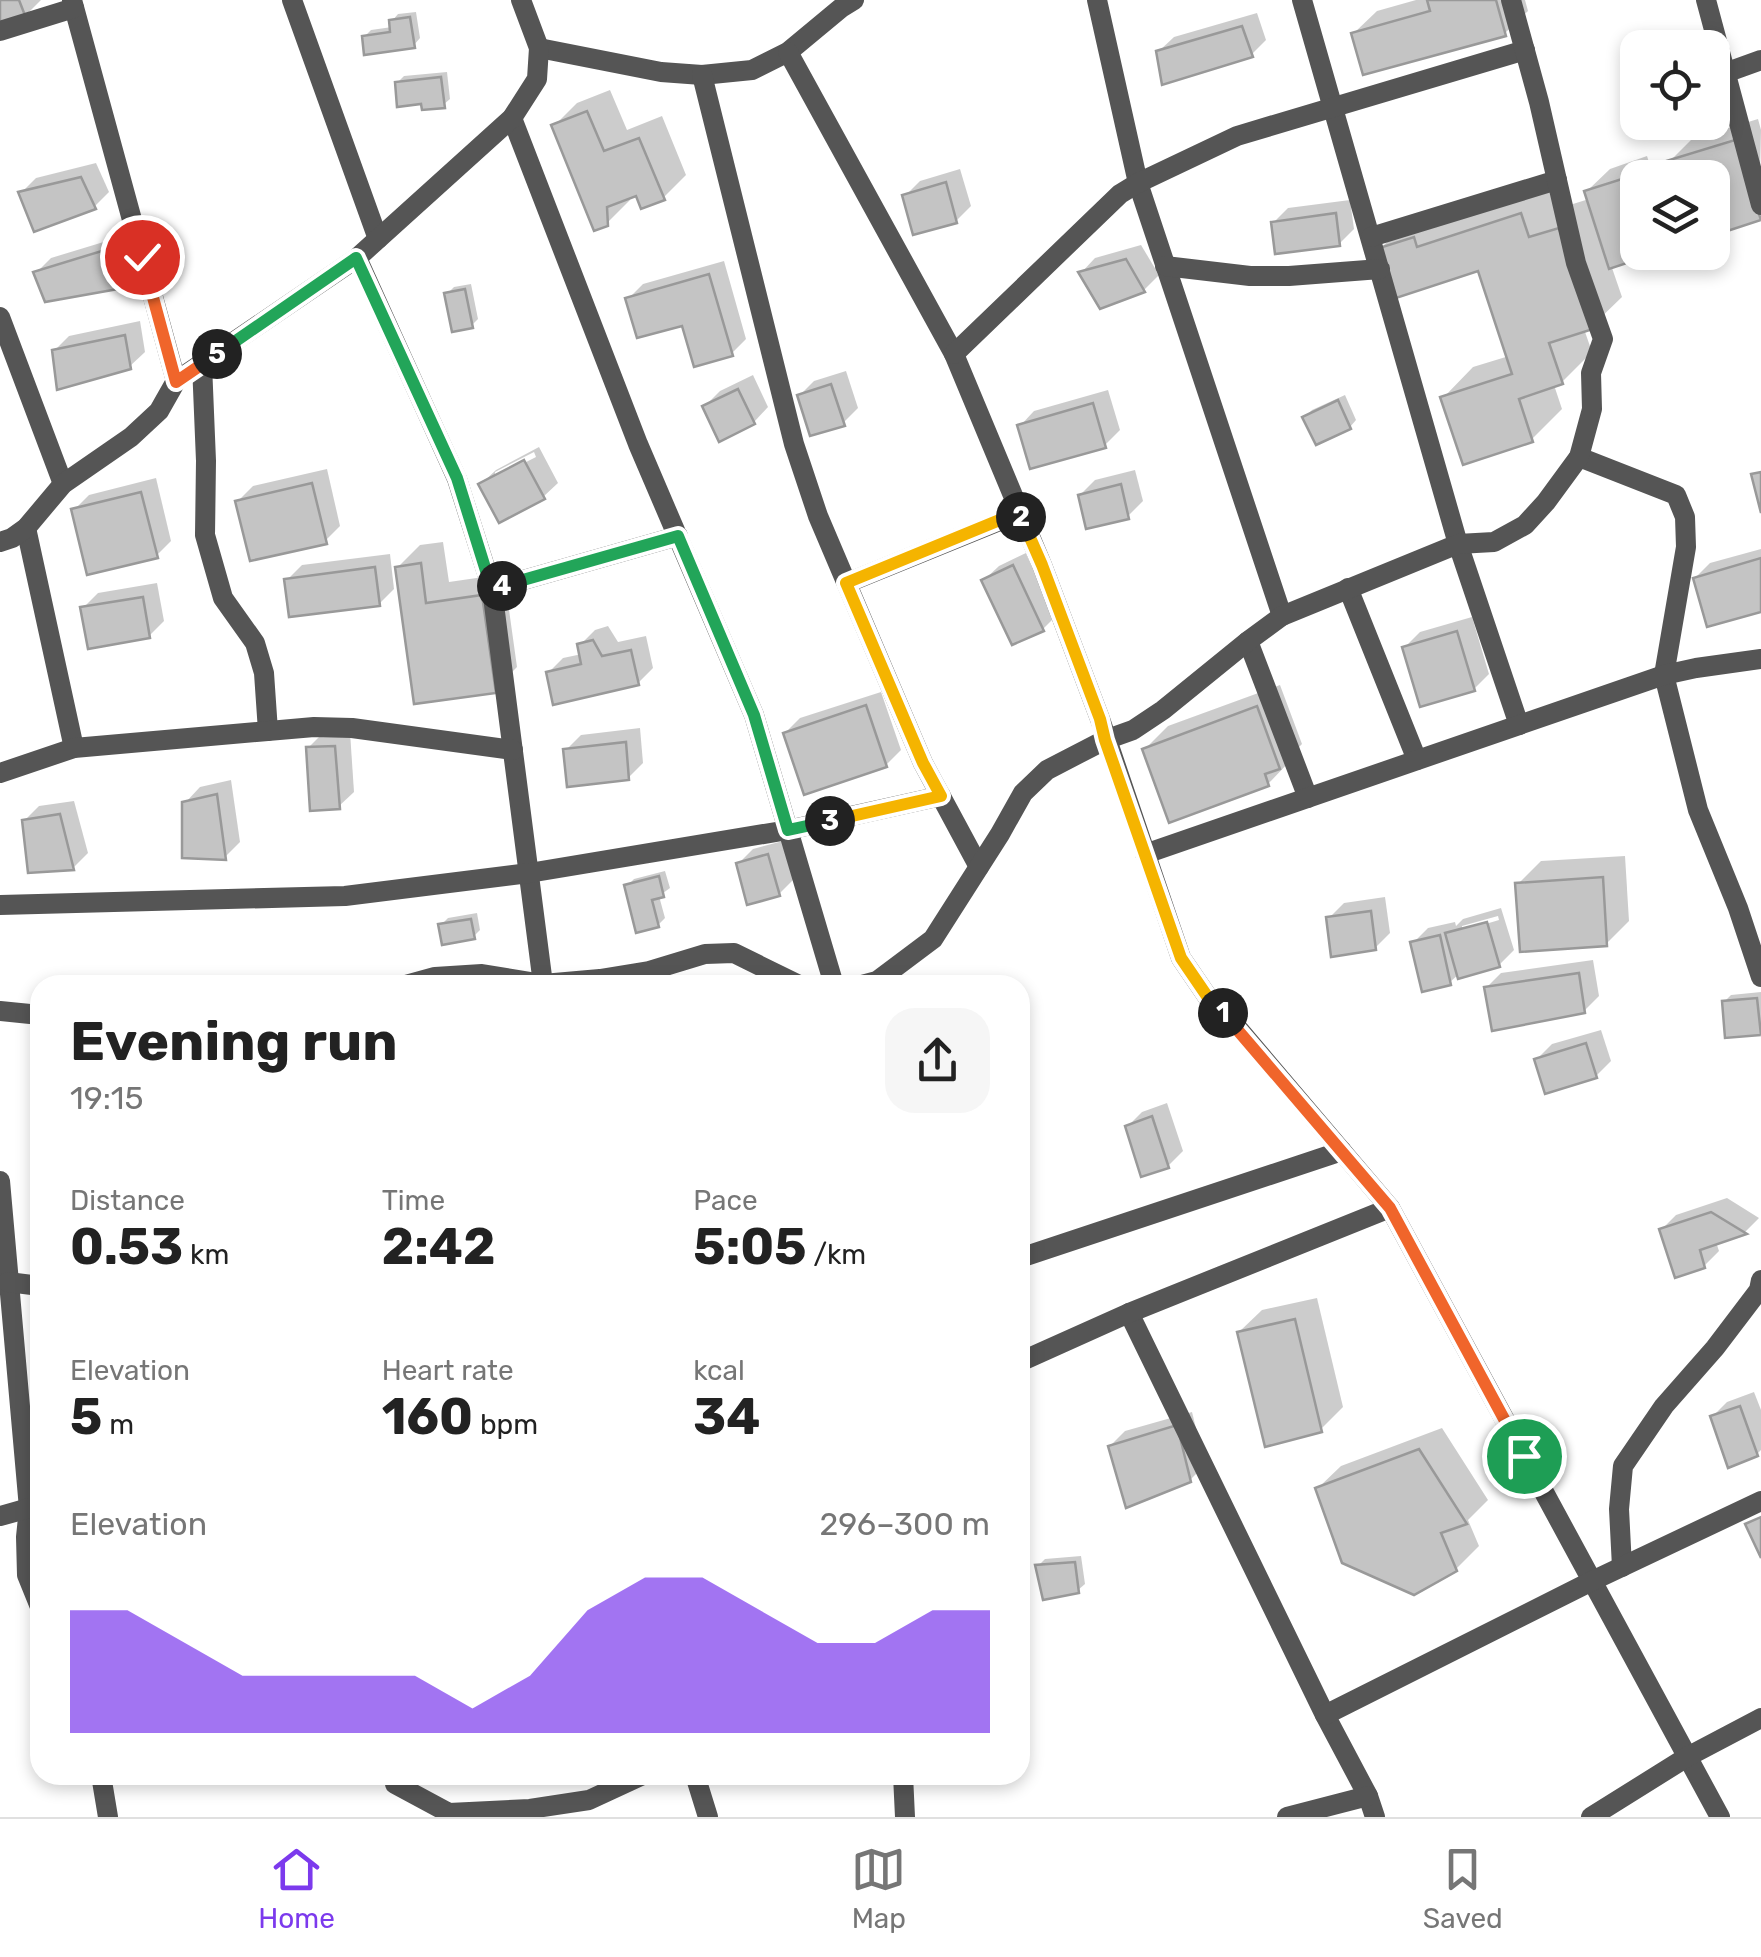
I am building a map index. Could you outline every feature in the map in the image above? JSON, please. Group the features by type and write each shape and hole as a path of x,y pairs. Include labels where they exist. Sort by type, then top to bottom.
{"street":[{"path":"292,0 378,239"},
{"path":"0,542 26,528 63,484 131,438 160,411 176,382 356,258 512,118 537,78 538,48 521,0"},
{"path":"538,48 661,72 702,75 752,70 788,52 854,0"},
{"path":"1097,0 1138,183 1282,616"},
{"path":"1302,0 1458,544 1520,725"},
{"path":"885,975 933,940 1022,793 1047,770 1133,730 1282,616 1458,544 1494,542 1525,525 1579,456 1592,410 1591,373 1603,339 1576,263 1511,0"},
{"path":"1706,0 1714,30"},
{"path":"0,31 73,4 176,382"},
{"path":"954,354 1120,194 1138,183 1237,136 1525,50"},
{"path":"788,52 954,354 1042,565 1100,719 1181,958 1209,999 1390,1208 1720,1817"},
{"path":"1730,71 1761,60"},
{"path":"702,75 794,444 818,516 923,763 979,867"},
{"path":"1730,87 1761,205"},
{"path":"512,118 638,444 754,715 831,975"},
{"path":"1371,237 1557,180"},
{"path":"356,258 457,478 492,590 542,975"},
{"path":"1164,266 1250,276 1380,269"},
{"path":"0,317 63,484"},
{"path":"202,364 205,535 223,598 255,643 264,673 268,731"},
{"path":"1579,456 1676,495 1685,517 1686,546 1664,675 1698,810 1760,971"},
{"path":"846,583 1019,512"},
{"path":"26,528 74,748"},
{"path":"492,590 678,536"},
{"path":"1348,588 1417,760"},
{"path":"1248,641 1308,798"},
{"path":"1145,854 1664,675 1761,659"},
{"path":"0,773 74,748 314,727 352,728 513,750"},
{"path":"0,905 346,896 528,872 788,830 941,796"},
{"path":"631,975 705,954 734,953 779,975"},
{"path":"0,1011 30,1014"},
{"path":"1030,1255 1342,1151"},
{"path":"0,1181 30,1556"},
{"path":"1030,1358 1129,1313 1390,1208"},
{"path":"1622,1566 1619,1509 1623,1466 1664,1406 1759,1290 1761,1280"},
{"path":"8,1282 30,1285"},
{"path":"1129,1313 1375,1817"},
{"path":"1325,1715 1622,1566 1761,1502"},
{"path":"0,1516 29,1508"},
{"path":"1591,1817 1687,1757 1761,1718"},
{"path":"102,1785 108,1817"},
{"path":"397,1785 449,1813 530,1809 589,1800 621,1785"},
{"path":"698,1785 708,1817"},
{"path":"903,1785 905,1817"},
{"path":"1287,1817 1368,1796"}],"building":[{"path":"0,0 19,0 26,18 0,26"},
{"path":"1427,0 1496,0 1506,36 1363,75 1351,33 1430,11"},
{"path":"410,17 415,48 364,55 362,36 390,32 389,20"},
{"path":"1242,26 1253,57 1162,85 1156,51"},
{"path":"441,77 445,108 422,110 421,104 397,107 395,82"},
{"path":"587,111 604,151 639,138 665,200 641,209 636,196 607,207 608,226 594,231 551,125"},
{"path":"1735,140 1761,220 1730,230 1730,160 1669,160"},
{"path":"81,177 96,209 34,232 18,192"},
{"path":"1620,180 1620,265 1609,269 1584,191"},
{"path":"946,182 957,223 913,235 902,195"},
{"path":"1336,213 1340,246 1275,254 1271,222"},
{"path":"1521,213 1529,237 1559,228 1593,329 1549,343 1563,384 1519,399 1533,442 1463,465 1440,397 1512,374 1478,271 1393,299 1376,249 1414,237 1417,247"},
{"path":"105,250 118,289 45,302 33,272"},
{"path":"1126,259 1145,292 1100,309 1078,272"},
{"path":"709,274 733,356 694,367 682,326 637,338 625,298"},
{"path":"465,289 473,328 452,332 444,293"},
{"path":"125,335 131,369 57,390 52,350"},
{"path":"831,384 845,426 810,436 797,395"},
{"path":"738,389 755,424 719,442 702,406"},
{"path":"1338,400 1351,429 1316,445 1302,417"},
{"path":"1093,403 1106,448 1030,469 1017,425"},
{"path":"524,460 545,499 499,523 478,484"},
{"path":"1761,472 1761,513 1751,474"},
{"path":"312,483 327,544 250,561 235,501"},
{"path":"1121,484 1129,519 1086,529 1078,495"},
{"path":"141,492 158,558 87,575 71,509"},
{"path":"1761,558 1761,612 1707,627 1693,578"},
{"path":"421,563 426,603 482,595 496,693 414,704 395,567"},
{"path":"1013,565 1044,631 1012,645 981,580"},
{"path":"375,567 380,606 289,617 284,579"},
{"path":"143,597 150,638 88,649 80,607"},
{"path":"1457,631 1475,691 1420,707 1402,647"},
{"path":"593,640 602,656 631,650 639,685 553,705 546,672 581,664 577,644"},
{"path":"866,705 887,767 804,795 783,733"},
{"path":"1257,706 1280,769 1265,774 1269,786 1169,823 1142,749"},
{"path":"626,742 629,780 567,787 563,749"},
{"path":"335,746 340,809 310,811 306,747"},
{"path":"217,794 226,860 182,858 182,802"},
{"path":"60,814 74,870 28,873 22,820"},
{"path":"768,854 780,896 747,905 736,863"},
{"path":"659,876 664,897 652,900 659,927 636,933 624,885"},
{"path":"1603,877 1607,946 1520,952 1515,883"},
{"path":"1371,911 1376,950 1331,957 1326,917"},
{"path":"471,919 475,939 442,945 438,924"},
{"path":"1487,922 1500,967 1458,979 1445,933"},
{"path":"1440,935 1451,985 1422,992 1410,942"},
{"path":"1579,973 1585,1013 1492,1031 1484,987"},
{"path":"1757,998 1761,1035 1725,1038 1722,1001"},
{"path":"1586,1043 1597,1078 1545,1094 1534,1059"},
{"path":"1152,1116 1169,1168 1141,1177 1125,1126"},
{"path":"1711,1212 1747,1234 1700,1250 1705,1268 1675,1278 1659,1229"},
{"path":"1295,1319 1322,1432 1265,1447 1237,1332"},
{"path":"1740,1406 1758,1456 1728,1468 1710,1416"},
{"path":"1177,1425 1191,1482 1126,1508 1108,1446"},
{"path":"1419,1449 1467,1524 1441,1533 1457,1571 1414,1595 1342,1563 1315,1488"},
{"path":"1761,1517 1761,1558 1745,1524"},
{"path":"1075,1562 1079,1593 1043,1600 1035,1565"}],"route":[{"path":"142,257 176,382 356,258 457,478 492,590 678,536 754,715 788,830 941,796 846,583 1019,512 1100,719 1181,958 1209,999 1390,1208 1524,1456"}]}
